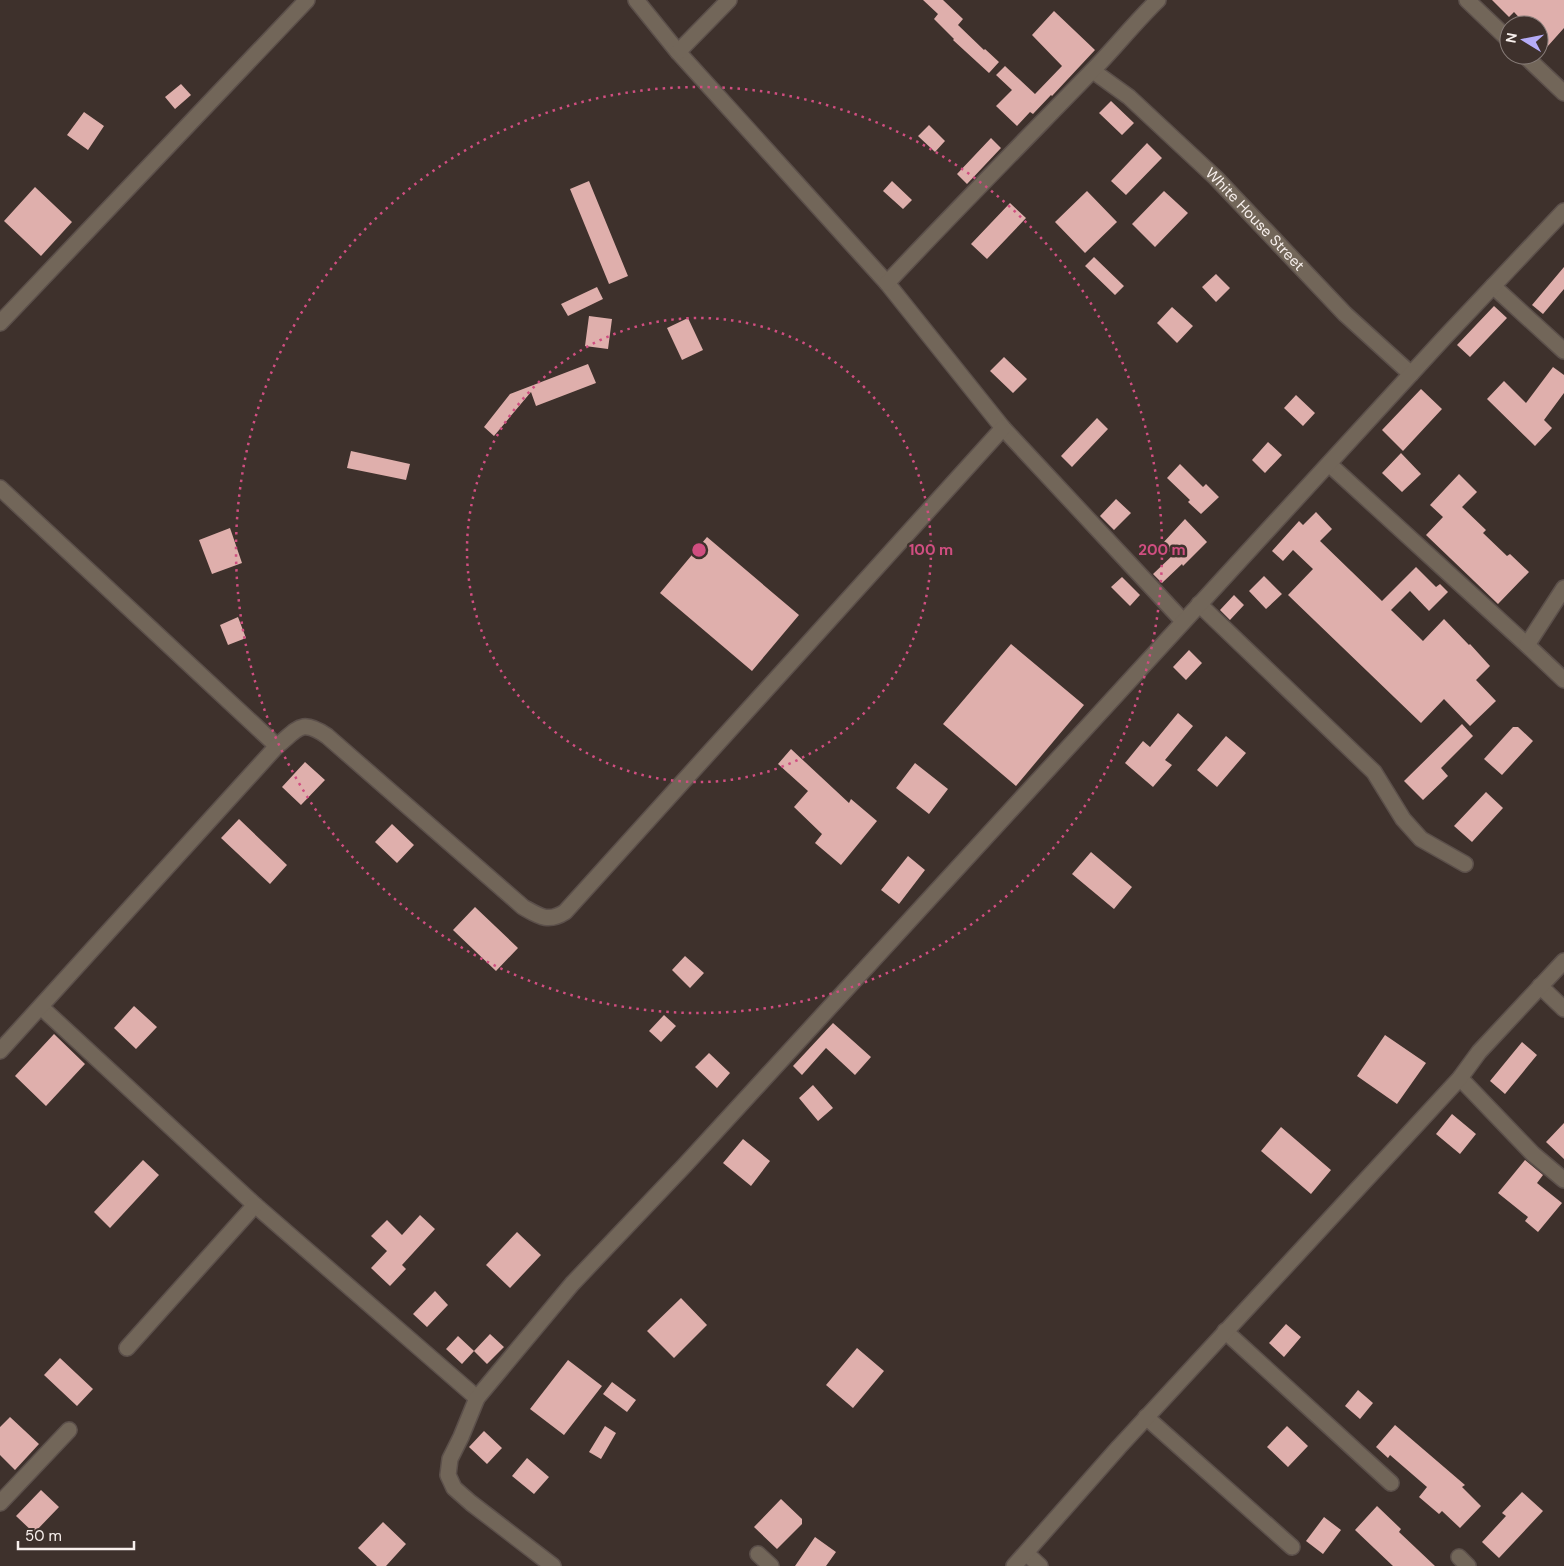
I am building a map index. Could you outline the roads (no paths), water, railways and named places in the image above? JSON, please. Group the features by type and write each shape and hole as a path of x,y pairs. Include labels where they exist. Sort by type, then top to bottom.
{"street":[{"path":"0,323 307,0"},
{"path":"636,0 678,52 887,283 1004,428 1183,621"},
{"path":"678,52 729,0"},
{"path":"887,283 1158,0"},
{"path":"1467,0 1499,30"},
{"path":"1535,65 1564,93"},
{"name":"White House Street","path":"1093,70 1129,97 1216,178 1345,314 1411,374"},
{"path":"553,1566 470,1504 454,1488 448,1475 450,1459 477,1398 572,1284 685,1165 1183,621 1564,211"},
{"path":"1493,286 1564,351"},
{"path":"0,1051 276,746 300,728 306,726 315,727 327,736 523,907 539,916 556,918 565,912 1004,428"},
{"path":"1329,464 1564,680"},
{"path":"0,488 276,746"},
{"path":"1527,645 1564,588"},
{"path":"1199,604 1374,772 1403,819 1421,839 1465,864"},
{"path":"1014,1566 1146,1417 1460,1078 1479,1052 1564,961"},
{"path":"1540,986 1564,1009"},
{"path":"41,1007 255,1205 477,1398"},
{"path":"1460,1078 1533,1154 1564,1180"},
{"path":"127,1348 255,1205"},
{"path":"1225,1331 1391,1483"},
{"path":"1146,1417 1292,1547"},
{"path":"0,1504 69,1430"},
{"path":"1026,1553 1040,1566"},
{"path":"758,1554 771,1566"}]}
